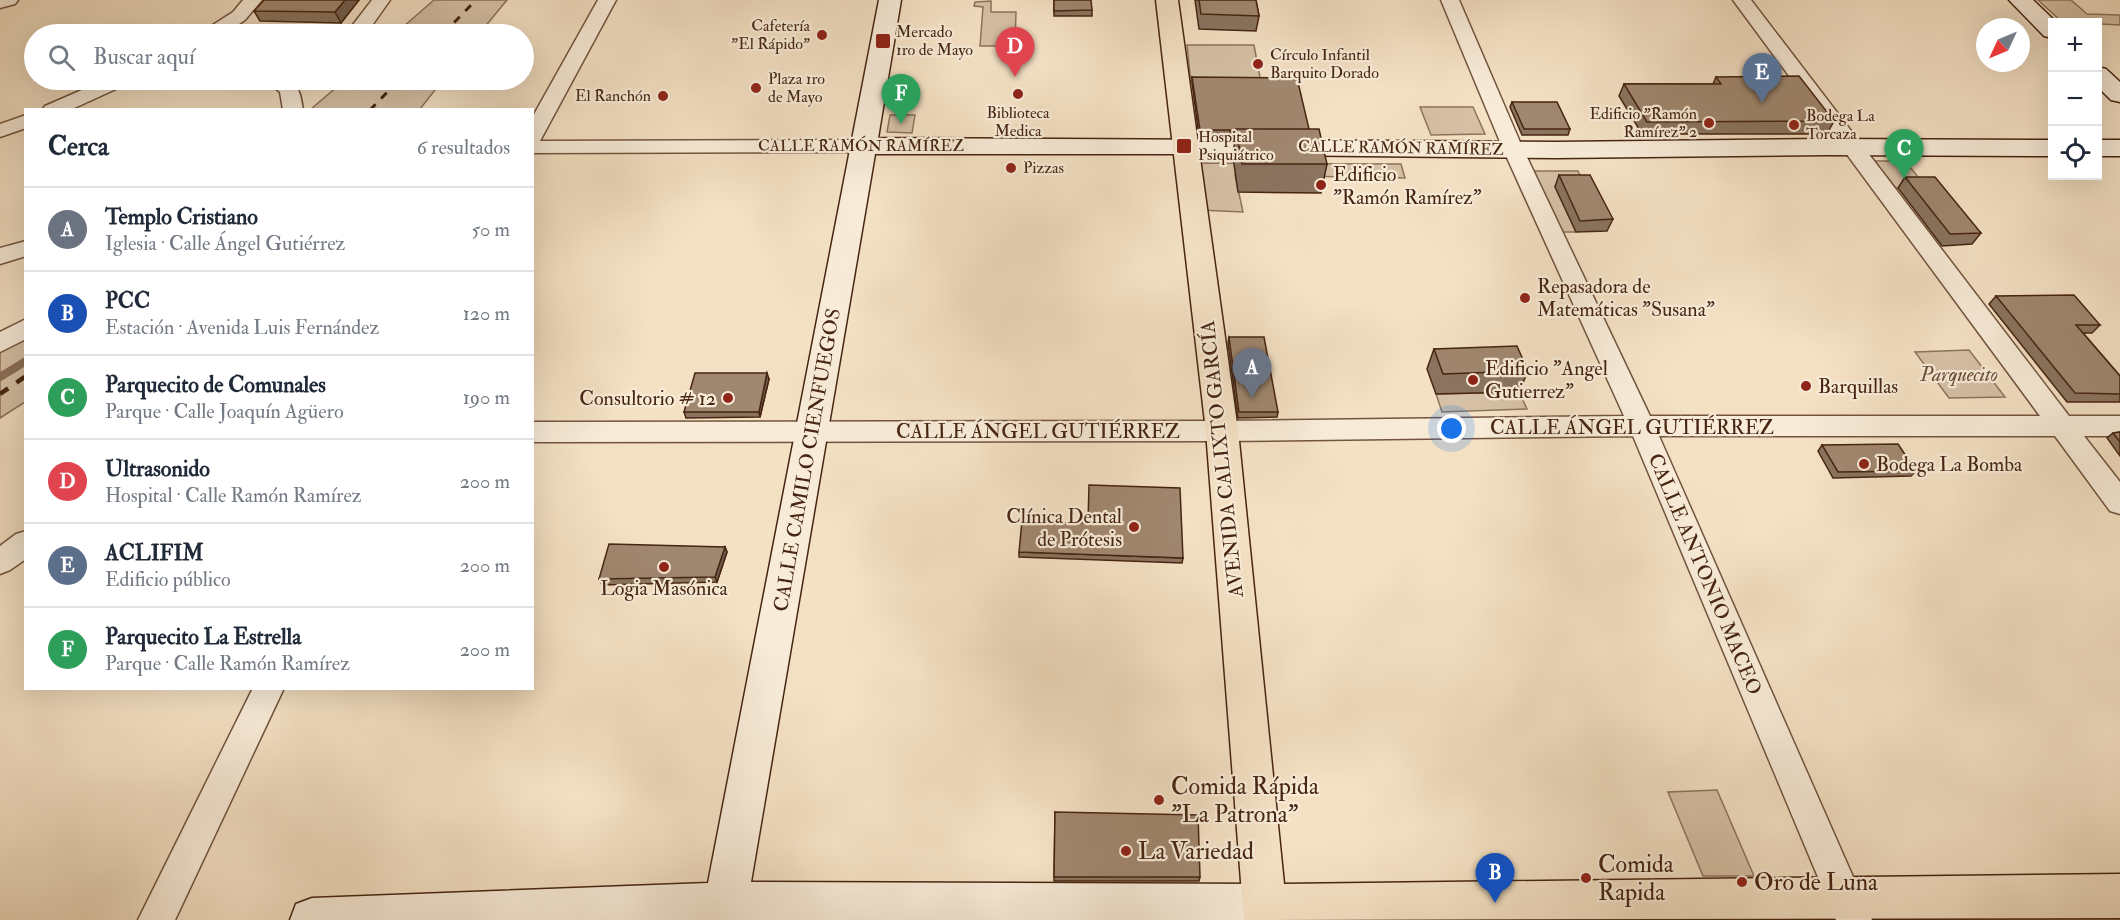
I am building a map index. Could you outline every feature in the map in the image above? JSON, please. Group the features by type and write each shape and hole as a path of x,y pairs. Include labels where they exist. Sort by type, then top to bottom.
{"main road":[{"name":"AVENIDA CALIXTO GARCÍA","path":"1167,0 1222,431 1265,913"},
{"path":"1265,913 1850,909 2120,896"}],"street":[{"path":"0,3 9,0"},
{"path":"227,24 239,16 253,0"},
{"path":"363,24 381,0"},
{"path":"534,134 607,0"},
{"name":"CALLE CAMILO CIENFUEGOS","path":"724,912 890,0"},
{"name":"CALLE ANTONIO MACEO","path":"1450,0 1513,149 1642,426 1850,909"},
{"path":"1742,0 2120,503"},
{"path":"2020,0 2048,27"},
{"path":"2102,79 2120,95"},
{"path":"57,108 97,90"},
{"path":"290,90 293,108"},
{"path":"0,131 24,122"},
{"name":"CALLE RAMÓN RAMÍREZ","path":"534,147 2048,148"},
{"path":"2102,148 2120,148"},
{"path":"0,256 24,249"},
{"path":"0,343 24,328"},
{"name":"CALLE ÁNGEL GUTIÉRREZ","path":"534,432 1222,431 1642,426 2120,426"},
{"path":"0,562 24,544"},
{"path":"156,920 268,690"},
{"path":"312,920 724,912 1265,913"}],"green space":[{"path":"434,0 507,0 487,24 406,24"},
{"path":"2038,0 2071,0 2087,14 2120,15 2120,25 2102,24 2102,18 2058,18"},
{"path":"991,1 991,12 1016,12 1015,46 980,46 983,7 974,6 975,2"},
{"path":"1187,45 1254,45 1261,83 1191,83"},
{"path":"333,90 435,90 421,108 312,108"},
{"path":"1420,107 1473,107 1485,134 1431,135"},
{"path":"890,115 915,115 912,133 887,132"},
{"path":"1874,161 1905,161 1927,188 1896,188"},
{"path":"1191,163 1401,164 1405,178 1235,175 1243,212 1199,210"},
{"path":"1532,171 1578,171 1585,186 1555,186 1576,232 1559,232"},
{"path":"24,332 24,403 0,418 0,348"},
{"name":"Parquecito","path":"1969,350 2005,397 1949,398 1915,352"},
{"path":"1519,392 1527,409 1442,412 1436,394"},
{"path":"1717,790 1754,876 1703,876 1668,792"},
{"path":"2120,912 2120,920 1862,920 1860,914"}],"building":[{"path":"264,0 345,0 335,12 254,11"},
{"path":"1054,0 1091,0 1092,10 1054,11"},
{"path":"1199,0 1256,0 1259,16 1201,14"},
{"path":"1799,76 1834,121 1647,122 1624,84 1721,84 1716,77"},
{"path":"1192,77 1297,78 1309,129 1236,129 1236,132 1200,130"},
{"path":"1512,102 1557,102 1570,129 1524,129"},
{"path":"1236,129 1319,129 1327,164 1242,164"},
{"path":"1559,175 1590,175 1613,219 1580,221"},
{"path":"1905,177 1935,177 1981,233 1950,234"},
{"path":"2074,295 2100,325 2076,325 2120,376 2120,394 2075,393 1996,296"},
{"path":"1229,337 1264,337 1278,412 1239,412"},
{"path":"1517,346 1528,371 1443,374 1434,349"},
{"name":"Consultorio # 12","path":"695,373 767,373 759,412 684,412"},
{"path":"2120,432 2120,442 2113,433"},
{"name":"Bodega La Bomba","path":"1898,444 1916,471 1838,472 1822,445"},
{"name":"Clínica Dental de Prótesis","path":"1089,485 1180,488 1183,558 1019,552 1022,521 1088,523"},
{"name":"Logia Masónica","path":"609,544 725,547 715,577 599,579"},
{"name":"La Variedad","path":"1055,812 1198,815 1200,877 1054,877"}],"waterway":[{"path":"0,377 24,362"}],"railway":[{"path":"453,24 476,0"},
{"path":"372,108 389,90"},
{"path":"0,394 24,377"}],"place":[{"name":"Cafetería \"El Rápido\"","path":"822,35"},
{"name":"Mercado 1ro de Mayo","path":"883,41"},
{"name":"Círculo Infantil Barquito Dorado","path":"1258,64"},
{"name":"Ultrasonido","path":"1015,77"},
{"name":"Plaza 1ro de Mayo","path":"756,88"},
{"name":"Biblioteca Medica","path":"1018,94"},
{"name":"El Ranchón","path":"663,96"},
{"name":"ACLIFIM","path":"1762,103"},
{"name":"Edificio \"Ramón Ramírez\" 2","path":"1709,123"},
{"name":"Parquecito La Estrella","path":"901,124"},
{"name":"Bodega La Torcaza","path":"1794,125"},
{"name":"Hospital Psiquiátrico","path":"1184,146"},
{"name":"Pizzas","path":"1011,168"},
{"name":"Parquecito de Comunales","path":"1904,179"},
{"name":"Edificio \"Ramón Ramírez\"","path":"1321,185"},
{"name":"Repasadora de Matemáticas \"Susana\"","path":"1525,298"},
{"name":"Edificio \"Angel Gutierrez\"","path":"1473,380"},
{"name":"Barquillas","path":"1806,386"},
{"name":"Consultorio # 12","path":"728,398"},
{"name":"Templo Cristiano","path":"1252,398"},
{"name":"Bodega La Bomba","path":"1864,464"},
{"name":"Clínica Dental de Prótesis","path":"1134,527"},
{"name":"Logia Masónica","path":"664,567"},
{"name":"Comida Rápida \"La Patrona\"","path":"1159,800"},
{"name":"La Variedad","path":"1126,851"},
{"name":"Comida Rapida","path":"1586,878"},
{"name":"Oro de Luna","path":"1742,882"},
{"name":"PCC","path":"1495,903"}]}
